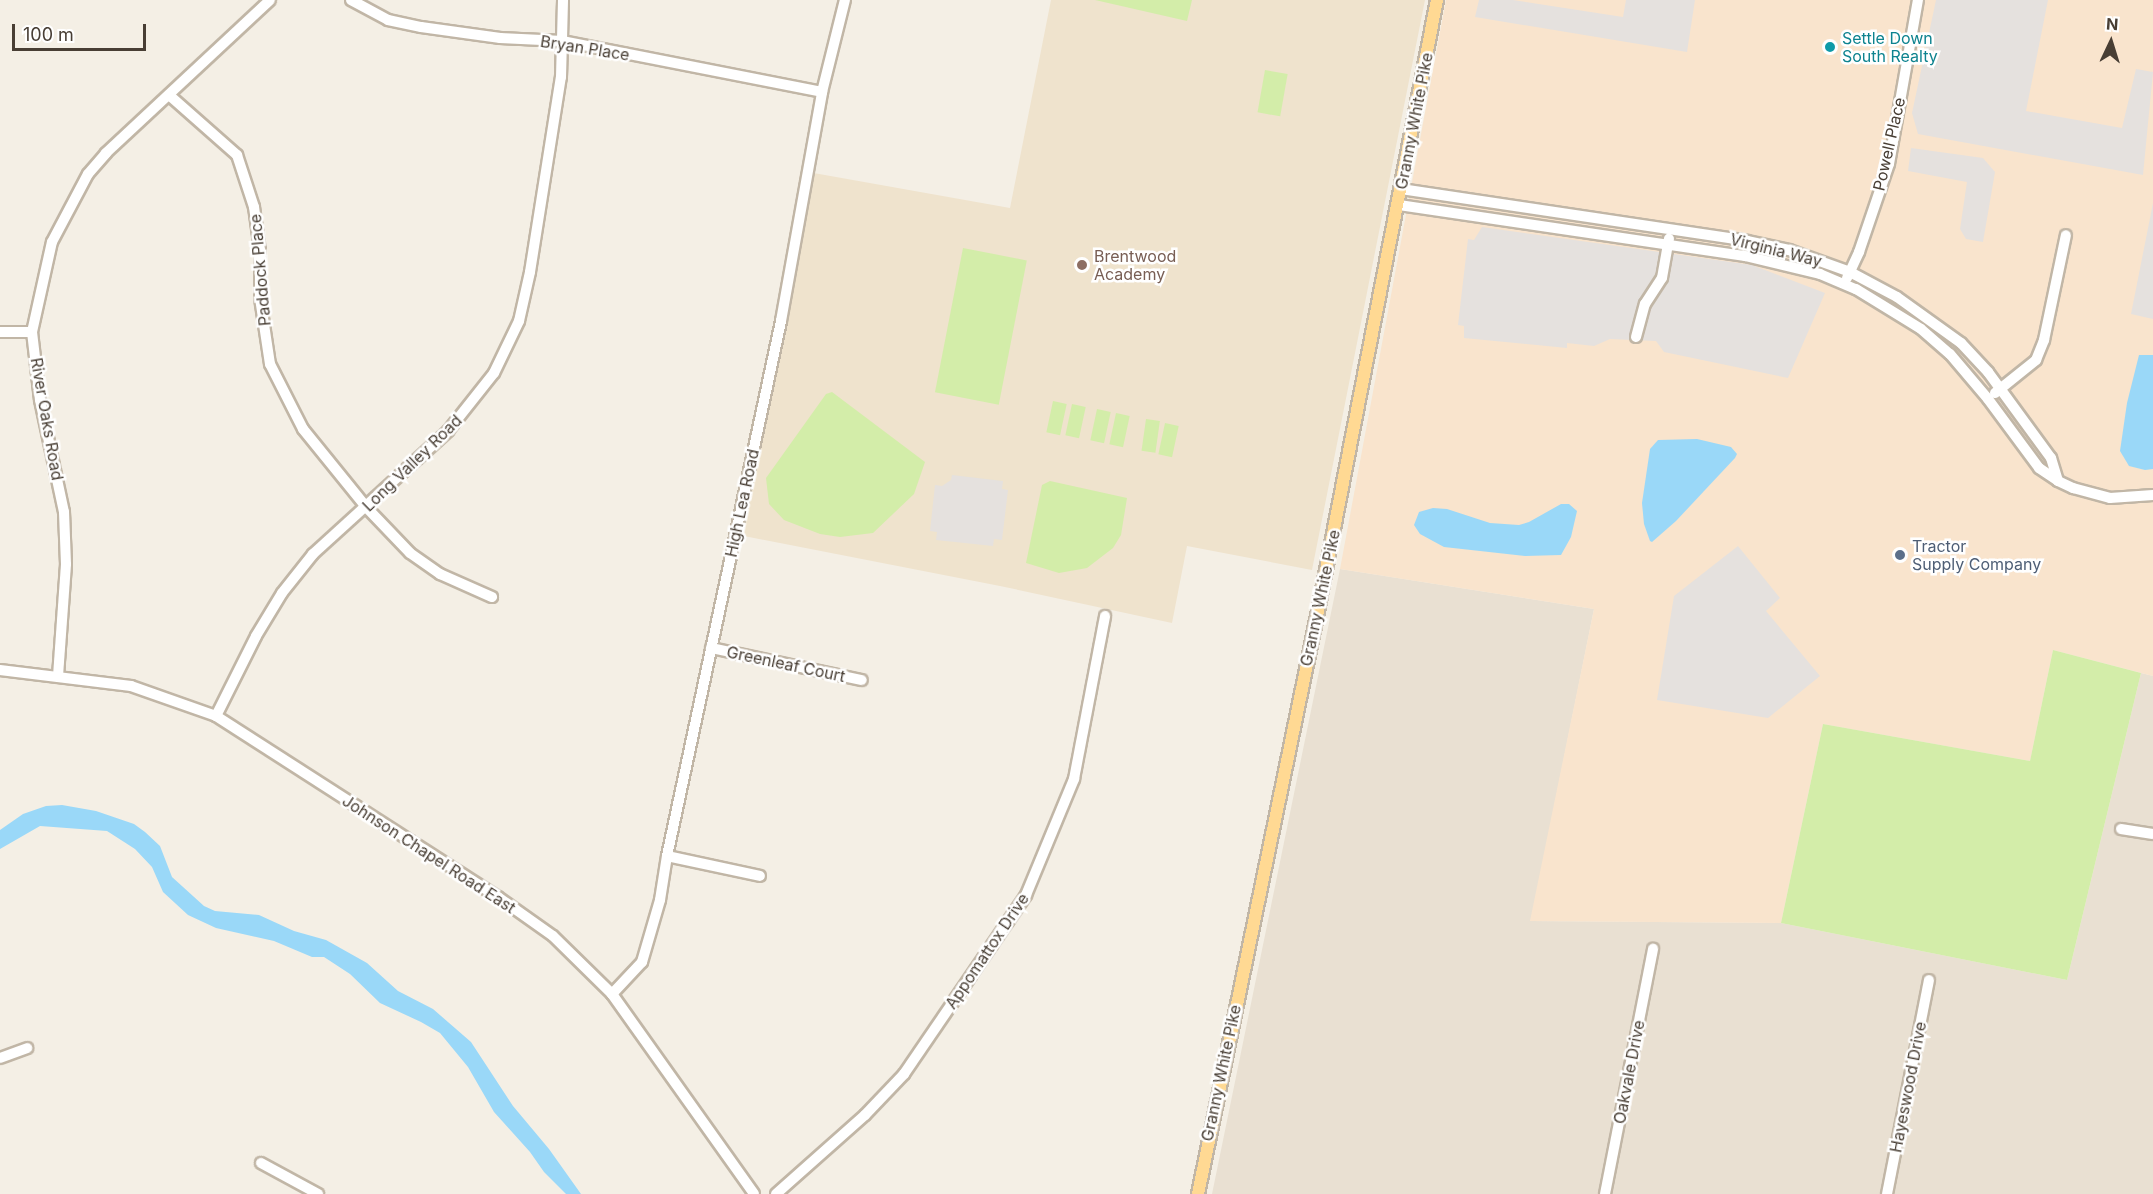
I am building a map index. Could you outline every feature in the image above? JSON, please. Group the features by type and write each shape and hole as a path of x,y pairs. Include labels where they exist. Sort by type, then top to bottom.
{"main road":[{"name":"Granny White Pike","path":"1198,1194 1317,616 1437,0"}],"street":[{"name":"River Oaks Road","path":"58,676 66,564 64,512 40,399 32,332 52,242 70,204 88,174 106,153 270,0"},
{"name":"Bryan Place","path":"351,0 388,20 421,27 500,38 563,41 822,92"},
{"name":"Long Valley Road","path":"216,717 256,636 282,593 313,554 448,431 494,373 519,321 530,272 552,138 563,41 563,0"},
{"name":"High Lea Road","path":"612,994 642,962 660,900 667,856 781,321 822,92 844,0"},
{"name":"Powell Place","path":"1844,284 1888,164 1918,0"},
{"name":"Paddock Place","path":"169,95 237,155 254,207 260,250 260,298 270,364 303,429 367,507 410,553 440,574 492,597"},
{"name":"Virginia Way","path":"1401,189 1748,241 1789,250 1850,272 1904,302 1961,343 2001,389 2051,458 2058,481"},
{"name":"Virginia Way","path":"1398,205 1783,263 1844,284 1889,307 1921,329 1950,354 1988,399 2040,468 2058,481 2073,488 2110,498 2153,495"},
{"path":"1636,337 1645,304 1662,278 1670,229"},
{"path":"1988,399 2036,360 2044,340 2066,235"},
{"path":"0,332 32,332"},
{"name":"Appomattox Drive","path":"776,1194 865,1115 904,1074 1026,895 1074,779 1105,616"},
{"name":"Greenleaf Court","path":"711,648 862,680"},
{"name":"Johnson Chapel Road East","path":"0,669 131,686 216,717 507,903 553,936 612,994 754,1194"},
{"path":"2121,829 2153,834"},
{"path":"667,856 760,876"},
{"name":"Oakvale Drive","path":"1605,1194 1653,949"},
{"name":"Hayeswood Drive","path":"1887,1194 1929,980"},
{"path":"0,1058 27,1048"},
{"path":"261,1163 318,1194"}],"shaded area":[{"name":"Brentwood Academy","path":"1051,0 1425,0 1312,570 1187,546 1172,623 1000,586 739,535 808,172 1010,208"},
{"path":"1446,0 2153,0 2153,676 2053,650 2030,761 1823,724 1781,923 1530,921 1594,609 1340,569"},
{"path":"1479,0 1513,0 1623,17 1626,0 1695,0 1687,52 1475,17"},
{"path":"1936,0 2048,0 2026,111 2122,128 2136,69 2153,72 2143,175 1918,134 1912,113"},
{"path":"1911,148 1983,158 1995,172 1983,242 1966,239 1960,229 1967,182 1908,171"},
{"path":"2153,203 2153,319 2131,314"},
{"path":"1482,227 1752,265 1825,293 1788,378 1664,352 1656,341 1610,339 1594,346 1567,343 1567,348 1464,338 1464,326 1458,325 1468,239 1474,240"},
{"path":"952,475 1003,481 1002,489 1008,490 1002,540 994,539 993,546 936,540 937,532 930,531 935,485 942,486 951,480"},
{"path":"1738,546 1780,598 1766,611 1820,676 1768,718 1657,700 1674,596"},
{"path":"1340,569 1594,609 1531,921 1781,923 2067,980 2141,673 2153,676 2153,1194 1212,1194"}],"green space":[{"path":"1095,0 1192,0 1187,21"},
{"path":"1265,70 1288,74 1280,116 1258,112"},
{"path":"963,248 1027,260 999,405 935,392"},
{"path":"832,392 925,462 914,494 873,533 840,537 820,534 784,520 769,504 766,478 826,394"},
{"path":"1053,401 1067,404 1060,435 1046,432"},
{"path":"1072,404 1086,407 1079,438 1065,435"},
{"path":"1097,409 1111,412 1104,443 1090,440"},
{"path":"1116,413 1130,416 1123,447 1109,444"},
{"path":"1146,419 1160,421 1155,453 1142,451"},
{"path":"1165,423 1179,426 1172,457 1158,454"},
{"path":"1050,481 1127,498 1121,535 1113,548 1087,568 1059,573 1026,563 1042,485"},
{"path":"2053,650 2141,673 2067,980 1781,923 1823,724 2030,761"}],"water":[{"path":"2139,355 2153,355 2153,469 2145,470 2129,466 2120,451 2127,403"},
{"path":"1697,439 1731,447 1737,454 1676,521 1652,542 1644,524 1642,503 1650,449 1658,440"},
{"path":"1561,504 1569,504 1577,511 1571,537 1561,555 1525,556 1444,547 1420,534 1414,525 1419,512 1433,508 1447,509 1490,523 1519,525"},
{"path":"62,805 96,811 134,824 160,846 172,877 204,906 215,911 259,915 294,931 326,940 367,963 398,991 433,1009 471,1042 513,1106 549,1149 581,1194 566,1194 544,1172 530,1152 494,1112 468,1067 440,1033 380,1003 350,974 324,957 312,957 274,941 216,928 188,915 163,892 152,867 135,849 107,831 40,826 0,849 0,830 23,814 46,806"}],"place":[{"name":"Settle Down South Realty","path":"1830,47"},
{"name":"Brentwood Academy","path":"1082,265"},
{"name":"Tractor Supply Company","path":"1900,555"}]}
